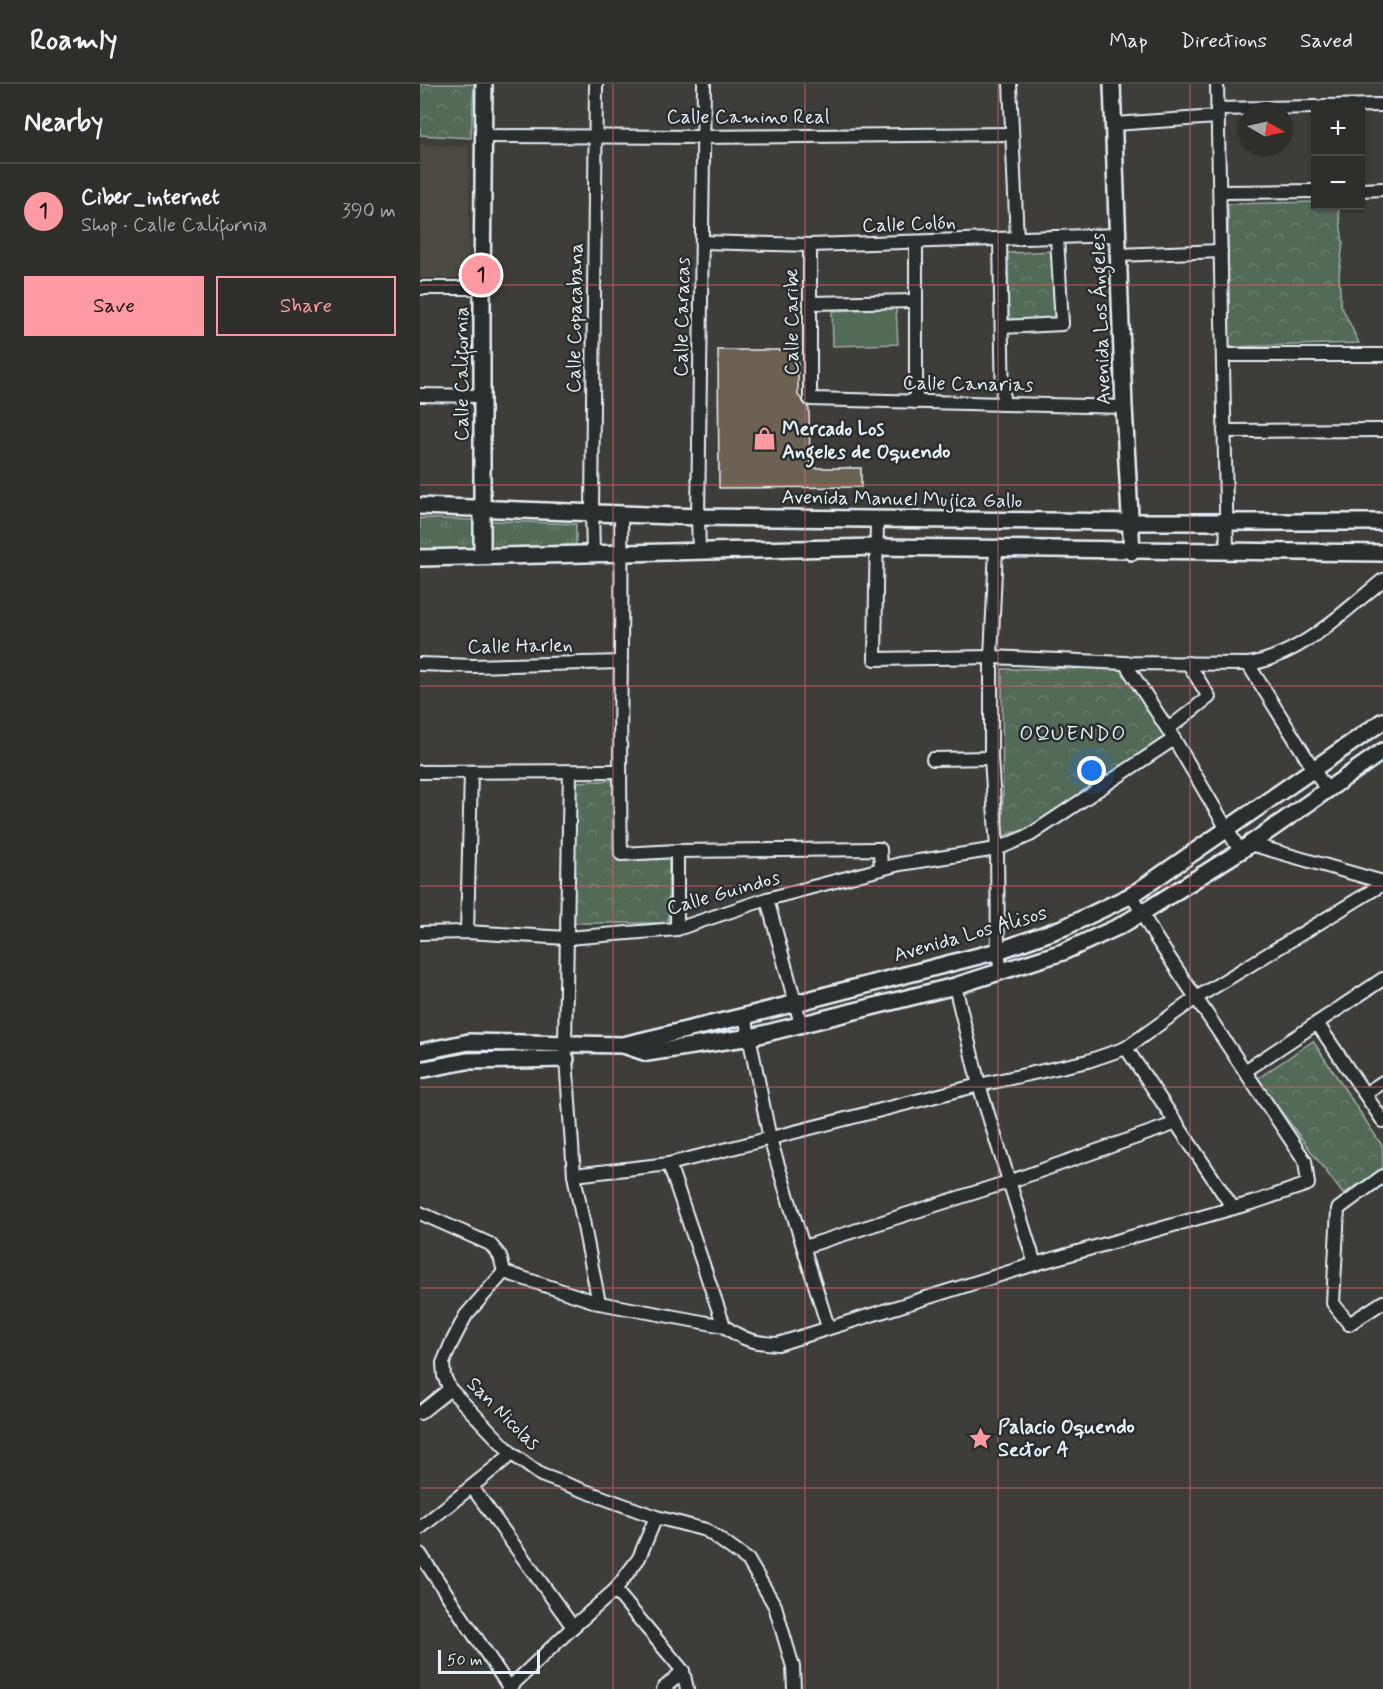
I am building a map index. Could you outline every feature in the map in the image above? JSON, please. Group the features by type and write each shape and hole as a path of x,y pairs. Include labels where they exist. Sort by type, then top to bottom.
{"street":[{"name":"Calle California","path":"482,556 484,84"},
{"name":"Calle Copacabana","path":"593,553 596,84"},
{"name":"Calle Caracas","path":"699,551 704,84"},
{"path":"1010,84 1017,239"},
{"name":"Avenida Los Ángeles","path":"1112,84 1124,407 1132,552"},
{"path":"1217,84 1227,552"},
{"path":"1365,105 1383,105"},
{"path":"1114,124 1217,113 1311,107"},
{"name":"Calle Camino Real","path":"484,136 702,137 1012,134"},
{"path":"1365,190 1383,189"},
{"path":"1220,192 1311,191"},
{"name":"Calle Colón","path":"702,242 810,245 1118,235"},
{"path":"1002,327 1062,324 1057,237"},
{"path":"1000,240 1003,404"},
{"path":"916,242 916,402"},
{"name":"Calle Caribe","path":"810,245 810,399"},
{"path":"1118,255 1221,250"},
{"path":"420,288 482,288"},
{"path":"810,303 916,301"},
{"path":"1222,355 1383,355"},
{"path":"420,395 482,396"},
{"name":"Calle Canarias","path":"810,399 1124,407"},
{"path":"1224,431 1383,430"},
{"name":"Avenida Manuel Mujica Gallo","path":"420,506 698,517 1130,522 1383,522"},
{"path":"621,513 619,771 621,854 677,851 880,849 881,869"},
{"path":"877,519 875,659 991,657 1125,663 1266,661 1322,630 1383,580"},
{"path":"420,558 877,547 1132,552 1383,553"},
{"path":"996,549 991,657 991,758 997,849 998,951 1002,973"},
{"name":"Calle Harlen","path":"420,664 473,666 621,662"},
{"path":"1125,663 1171,734 1227,830 1245,848 1383,883"},
{"name":"Calle Guindos","path":"420,933 467,932 567,938 677,928 767,899 900,864 997,849 1030,834 1171,734 1209,697 1188,663"},
{"path":"1248,663 1326,789"},
{"name":"Avenida Los Alisos","path":"420,1070 467,1061 623,1045 998,951 1065,927 1132,895 1383,721"},
{"name":"Avenida Los Alisos","path":"623,1045 646,1053 751,1037 955,986 1002,973 1063,951 1120,926 1142,913 1245,848 1383,750"},
{"path":"933,759 991,758"},
{"path":"420,772 619,771"},
{"path":"467,932 471,772"},
{"path":"570,772 566,1051 573,1175 600,1302"},
{"path":"677,851 677,928"},
{"path":"573,1175 669,1164 979,1085 1088,1062 1126,1048 1196,998 1383,883"},
{"path":"420,1213 490,1244 500,1256 504,1272 600,1302 724,1326 738,1337 757,1344 778,1344 1035,1264 1233,1208 1308,1184 1305,1161 1154,934 1132,895"},
{"path":"767,899 801,1024"},
{"path":"1245,1071 1383,979"},
{"path":"955,986 979,1085 1035,1264"},
{"path":"746,1016 770,1139 828,1327"},
{"path":"1317,1023 1383,1121"},
{"name":"Avenida Los Alisos","path":"420,1052 469,1042 566,1051"},
{"path":"1126,1048 1233,1208"},
{"path":"1365,1094 1383,1082"},
{"path":"804,1247 1008,1182 1177,1123"},
{"path":"669,1164 724,1326"},
{"path":"1383,1176 1338,1209 1333,1303 1349,1324 1383,1302"},
{"name":"San Nicolas","path":"504,1272 466,1315 451,1344 443,1364 444,1376 450,1389 512,1454 541,1475 656,1517 706,1530 748,1560 775,1606 793,1667 794,1689"},
{"path":"420,1413 450,1389"},
{"path":"420,1528 512,1454"},
{"path":"472,1487 573,1627"},
{"path":"420,1554 509,1688 615,1590 639,1558 656,1517"},
{"path":"615,1590 683,1671 687,1689"},
{"path":"663,1689 683,1671"}],"shaded area":[{"path":"420,144 469,147 469,278 420,278"}],"green space":[{"path":"420,84 474,84 471,138 420,135"},
{"path":"1311,202 1311,210 1339,210 1343,243 1339,275 1341,305 1359,343 1229,347 1228,204"},
{"path":"1052,251 1054,317 1009,321 1007,253"},
{"path":"896,308 898,344 833,346 832,311"},
{"path":"420,518 576,524 576,546 420,549"},
{"path":"1122,668 1166,736 1030,828 1003,836 1002,669"},
{"path":"617,780 617,858 669,857 668,923 572,923 577,782"},
{"path":"1313,1041 1383,1147 1383,1169 1343,1194 1257,1079"}],"building":[{"name":"Mercado Los Angeles de Oquendo","path":"718,350 798,350 798,395 809,409 810,468 861,468 861,487 719,488"}],"place":[{"name":"Ciber_internet","path":"481,275"},
{"name":"Mercado Los Angeles de Oquendo","path":"764,439"},
{"name":"Palacio Oquendo Sector A","path":"980,1438"}],"district":[{"name":"OQUENDO","path":"1073,733"}]}
